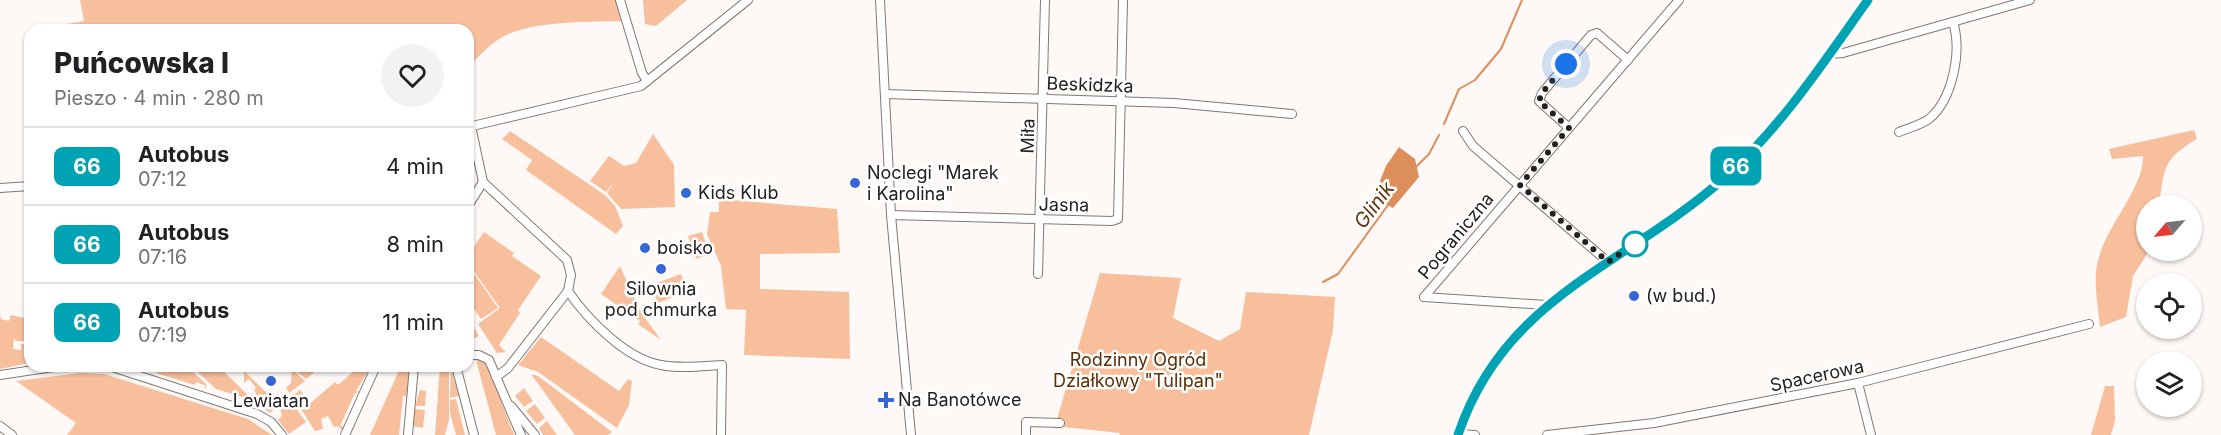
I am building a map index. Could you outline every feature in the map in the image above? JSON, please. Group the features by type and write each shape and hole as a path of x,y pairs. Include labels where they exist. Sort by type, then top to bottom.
{"street":[{"path":"620,0 637,58 647,81"},
{"path":"474,125 641,86 748,0"},
{"path":"880,0 891,215 911,435"},
{"name":"Miła","path":"1038,274 1045,0"},
{"path":"1122,102 1123,0"},
{"name":"Pograniczna","path":"1546,305 1424,297 1680,0"},
{"path":"1474,435 1458,434 1486,373 1512,340 1546,305 1722,180 1764,138 1868,0"},
{"path":"1828,54 1843,53 2030,0"},
{"path":"1899,132 1927,121 1939,110 1955,61 1953,22"},
{"path":"1569,128 1539,101 1542,93 1591,35 1597,33 1628,60"},
{"name":"Beskidzka","path":"885,94 1044,98 1292,114"},
{"name":"Jasna","path":"891,215 1040,220 1112,221 1118,219 1122,102"},
{"path":"1463,130 1473,146 1608,262"},
{"path":"474,143 483,182 567,260 571,275 568,291 508,368 496,377"},
{"path":"474,196 483,182"},
{"path":"0,188 24,186"},
{"path":"568,291 602,330 650,362 672,366 722,365 721,435"},
{"name":"Spacerowa","path":"1548,435 1654,423 1858,383 2089,324"},
{"path":"474,356 487,357 511,406 521,435"},
{"path":"0,375 24,371"},
{"path":"138,372 257,414 271,422 282,435"},
{"path":"345,435 373,372"},
{"path":"408,435 413,372"},
{"path":"458,372 474,435"},
{"path":"1858,383 1871,435"},
{"path":"511,406 535,435"},
{"path":"1026,435 1026,422 1060,423"},
{"path":"0,426 12,435"}],"green space":[{"path":"80,0 617,0 624,21 560,23 526,28 499,39 474,62 474,24 67,24 84,21"},
{"path":"643,0 687,0 656,26 645,24"},
{"path":"2194,130 2197,139 2171,159 2164,173 2161,195 2136,195 2136,261 2143,261 2133,276 2126,317 2100,327 2096,283 2099,257 2138,180 2143,156 2112,159 2109,149"},
{"path":"510,131 605,195 615,206 623,226 616,234 526,170 532,160 502,139"},
{"path":"653,134 674,165 675,207 621,209 607,193 615,181 606,192 590,181 609,156 624,166 636,163"},
{"path":"719,199 837,209 840,253 760,254 760,289 849,292 850,359 744,355 746,310 726,309 721,266 707,234 710,212 719,212"},
{"path":"484,232 514,253 512,256 541,276 518,310 520,313 499,345 506,352 497,353 478,324 500,308 474,271 474,246"},
{"path":"702,232 710,254 696,259 688,236"},
{"path":"620,266 640,311 661,340 638,324 640,321 601,294"},
{"name":"Rodzinny Ogród Działkowy \"Tulipan\"","path":"1100,273 1181,278 1173,318 1219,341 1240,329 1246,292 1335,297 1333,330 1309,435 1119,435 1120,433 1064,427 1065,420 1057,419"},
{"path":"681,274 688,291 658,303 651,285"},
{"path":"474,276 498,308 481,319 474,309"},
{"path":"0,314 1,319 9,321 11,315 24,318 24,341 16,341 14,338 13,349 21,350 21,344 24,344 24,364 0,369"},
{"path":"474,327 479,336 474,339"},
{"path":"541,337 619,391 628,379 632,381 629,405 617,428 538,372 518,365"},
{"path":"474,358 485,359 514,435 496,435"},
{"path":"156,372 193,372 206,384 206,389 204,385 196,382 195,385"},
{"path":"198,372 224,372 248,395 249,399 216,389"},
{"path":"245,372 271,397 261,403 254,390 256,388 249,379 244,383"},
{"path":"292,372 295,372 305,381 289,393 286,388 291,383"},
{"path":"298,372 315,372 306,379"},
{"path":"353,372 367,372 356,391 362,392 355,393 340,426 346,427 344,432 338,426 334,427 328,416 321,419 323,429 315,431 293,396 300,390 304,395 299,399 306,407 335,382 338,385"},
{"path":"398,372 411,372 409,397 403,396 399,435 370,435"},
{"path":"440,372 449,372 449,420 445,435 435,435"},
{"path":"451,372 452,372 459,396 450,398"},
{"path":"80,373 104,374 248,419 272,435 67,435 76,423 16,381"},
{"path":"531,374 538,376 612,432 608,435 575,435"},
{"path":"2105,386 2114,386 2115,421 2111,435 2091,435"},
{"path":"524,388 533,401 524,407 515,396"},
{"path":"420,390 426,391 425,406 415,406"},
{"path":"279,395 278,405 270,413 259,405"},
{"path":"289,399 306,422 289,434 278,420 282,416 280,408"},
{"path":"456,399 465,435 456,435 450,413 450,400"},
{"path":"535,404 545,418 537,424 526,411"},
{"path":"414,409 425,410 423,428 413,426"},
{"path":"547,421 557,435 543,435 539,428"}],"shaded area":[{"path":"1399,147 1415,159 1419,177 1393,208 1378,200 1375,193 1386,166"}],"waterway":[{"name":"Glinik","path":"1444,124 1459,89 1475,80 1501,49 1522,0"},
{"name":"Glinik","path":"1416,167 1429,154 1439,135"},
{"name":"Glinik","path":"1323,282 1338,274 1388,205"}],"bus line":[{"name":"66","path":"1458,435 1486,373 1512,340 1555,298 1656,230 1722,180 1764,138 1794,102 1868,0"}],"place":[{"name":"Noclegi \"Marek i Karolina\"","path":"855,183"},
{"name":"Kids Klub","path":"686,193"},
{"name":"boisko","path":"645,248"},
{"name":"Silownia pod chmurka","path":"661,269"},
{"name":"(w bud.)","path":"1634,296"},
{"name":"Lewiatan","path":"271,381"},
{"name":"Na Banotówce","path":"886,400"}],"route":[{"path":"1566,64 1542,93 1539,101 1569,128 1520,185 1603,255 1608,262 1640,240 1635,244"}]}
